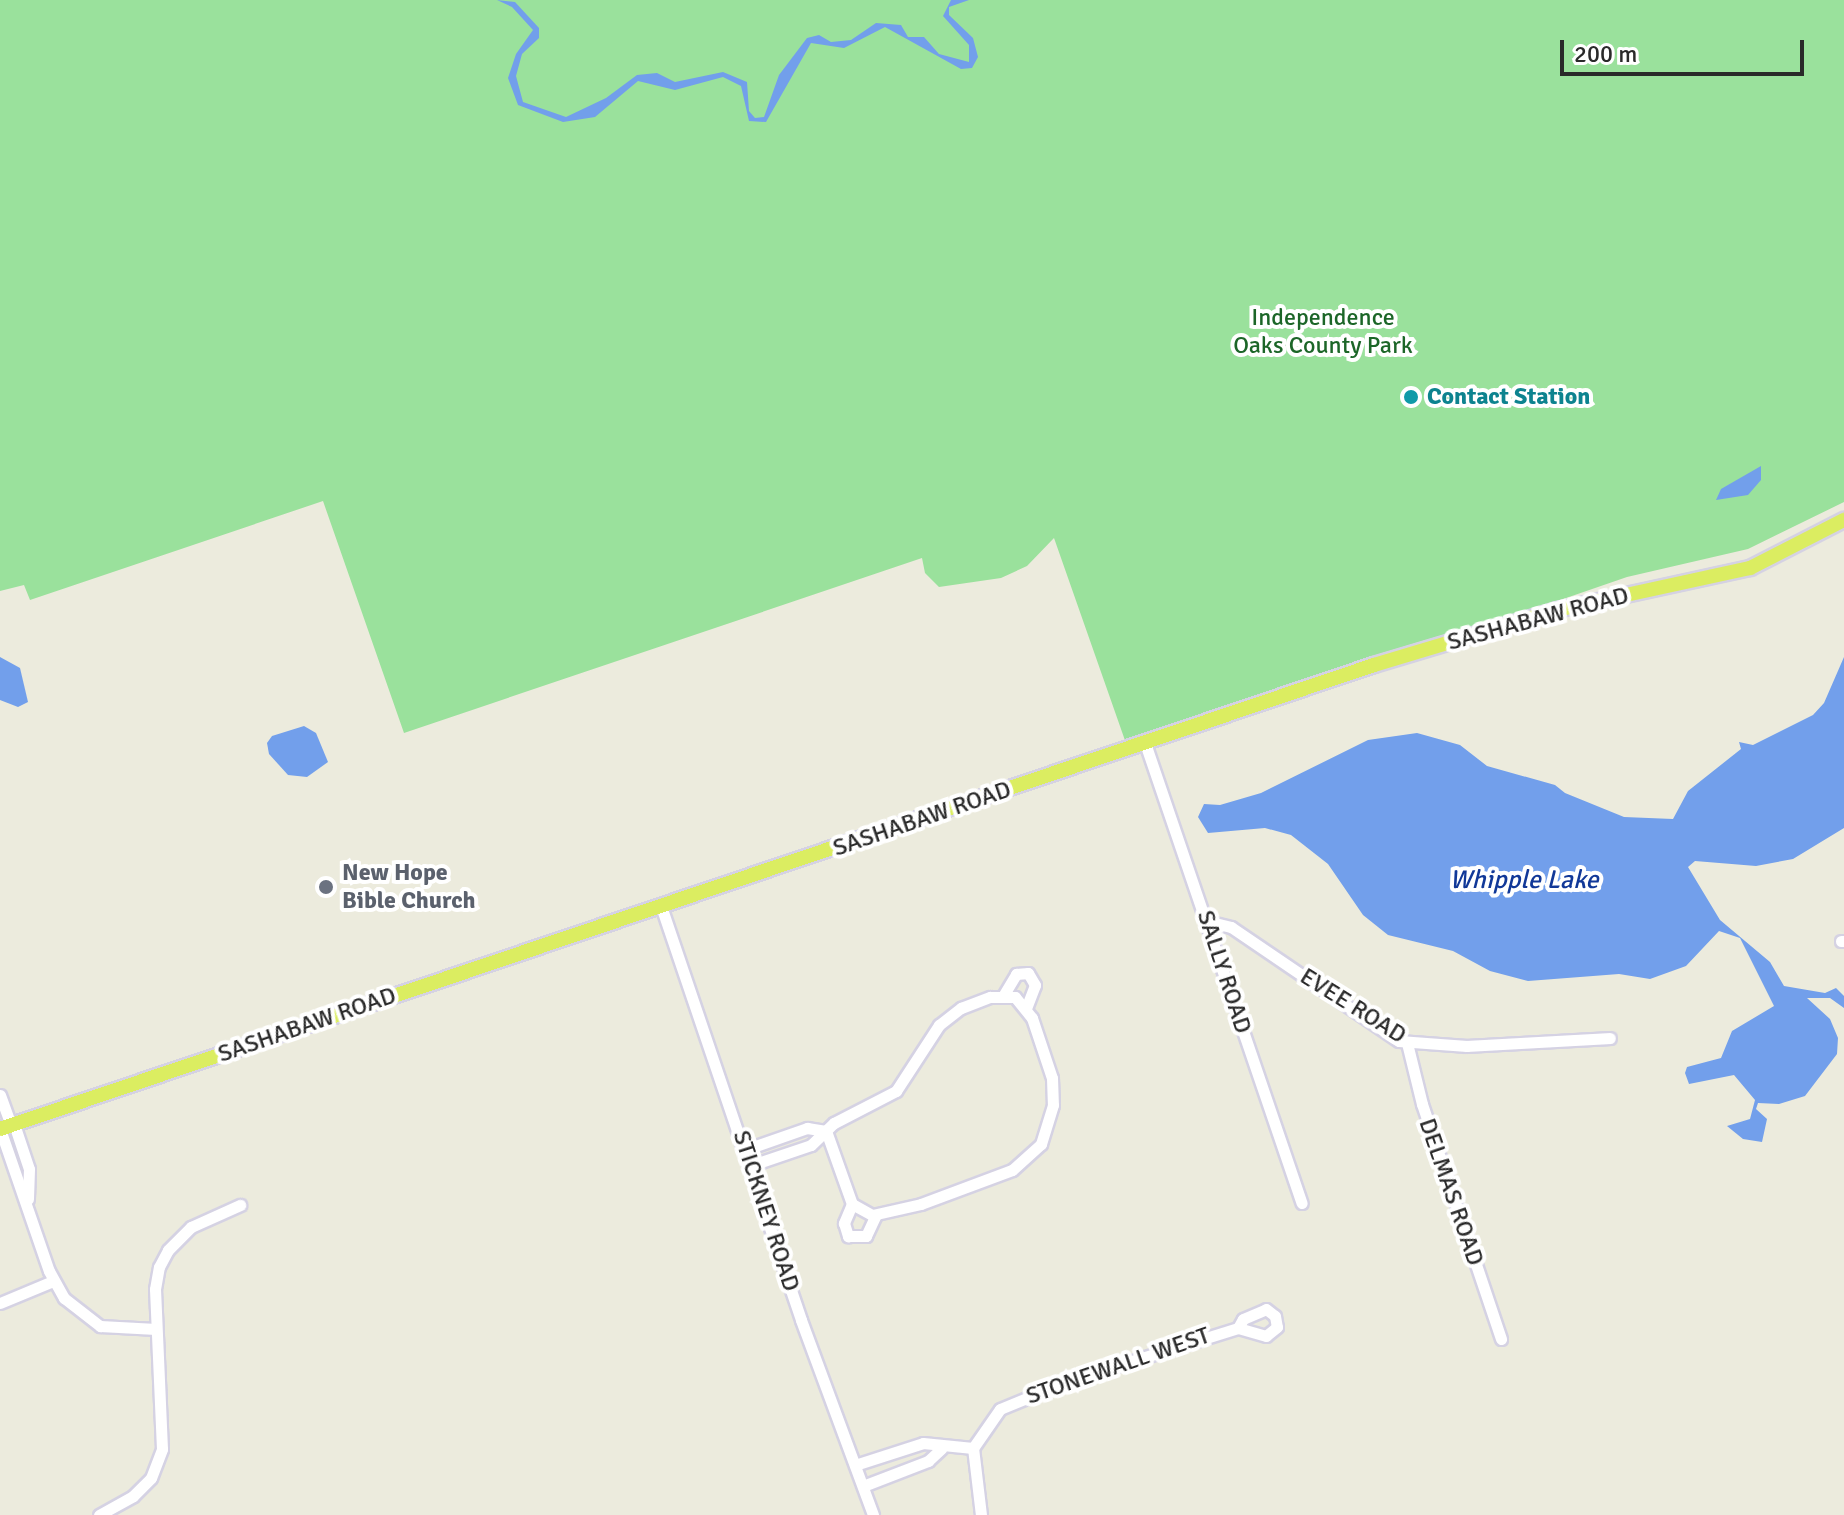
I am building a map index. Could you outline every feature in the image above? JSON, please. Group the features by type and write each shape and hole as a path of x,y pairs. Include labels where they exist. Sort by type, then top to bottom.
{"main road":[{"name":"SASHABAW ROAD","path":"6,1127 1145,743 1542,614 1750,568 1844,520"}],"street":[{"name":"SALLY ROAD","path":"1145,743 1302,1203"},
{"name":"STICKNEY ROAD","path":"661,906 747,1149 801,1320 873,1515"},
{"name":"EVEE ROAD","path":"1207,921 1231,927 1407,1043 1467,1046 1610,1038"},
{"path":"1003,996 1016,974 1028,973 1035,985 1026,1009"},
{"path":"752,1165 811,1145 826,1131 896,1091 951,1014 979,1000 1003,996 1015,997 1026,1009 1054,1091 1050,1125 1041,1144 1026,1160 982,1183 876,1215 861,1213 852,1204 826,1131"},
{"name":"DELMAS ROAD","path":"1407,1043 1422,1104 1501,1339"},
{"path":"0,1095 6,1127 29,1169 28,1208 53,1281 83,1317 100,1326 156,1329"},
{"path":"747,1149 807,1128 826,1131"},
{"path":"852,1204 844,1223 848,1236 866,1236 876,1215"},
{"path":"99,1515 126,1501 151,1478 162,1449 155,1289 168,1250 200,1221 240,1205"},
{"path":"0,1303 53,1281"},
{"name":"STONEWALL WEST","path":"973,1448 1000,1409 1021,1397 1238,1328"},
{"path":"855,1465 923,1443 941,1449 973,1448 981,1515"},
{"path":"863,1486 928,1461 941,1449"},
{"path":"891,1453 898,1472"}],"green space":[{"name":"Independence Oaks County Park","path":"0,0 1844,0 1844,502 1748,549 1627,577 1128,749 1054,538 1027,566 1001,578 939,587 925,573 922,558 404,733 323,501 30,600 24,585 0,591"}],"water":[{"path":"497,0 515,2 539,28 539,38 522,54 516,76 523,102 566,117 606,98 637,75 657,73 675,82 723,72 747,82 749,111 755,118 764,117 779,75 807,38 819,35 831,42 851,40 876,23 901,25 908,37 924,37 939,54 969,62 969,45 943,16 951,0 969,0 949,7 949,15 973,38 978,57 972,68 961,69 885,27 844,48 811,43 766,122 749,121 741,86 723,77 675,90 638,81 595,117 563,122 518,105 508,78 516,54 533,30 512,7"},
{"path":"1761,466 1761,480 1748,495 1716,500 1721,489"},
{"path":"0,657 20,668 28,702 18,707 0,700"},
{"name":"Whipple Lake","path":"1844,657 1844,828 1793,859 1756,866 1695,861 1688,867 1720,920 1770,962 1784,986 1825,993 1836,988 1844,996 1844,1008 1830,998 1807,998 1830,1019 1838,1038 1837,1054 1805,1096 1779,1104 1758,1103 1756,1109 1767,1119 1762,1142 1743,1139 1727,1126 1750,1119 1755,1100 1734,1075 1689,1084 1685,1073 1687,1067 1721,1058 1732,1031 1774,1006 1740,938 1719,931 1686,966 1650,979 1619,974 1528,981 1490,971 1453,951 1388,935 1363,915 1328,864 1291,835 1265,828 1208,833 1198,817 1204,804 1220,805 1261,793 1368,740 1417,733 1460,745 1487,766 1555,785 1565,793 1624,817 1673,819 1688,791 1741,749 1739,742 1753,745 1813,715 1824,703"},
{"path":"304,726 316,733 328,762 307,777 288,775 269,754 267,743 272,736"}],"place":[{"name":"Contact Station","path":"1411,397"},
{"name":"New Hope Bible Church","path":"326,887"}]}
